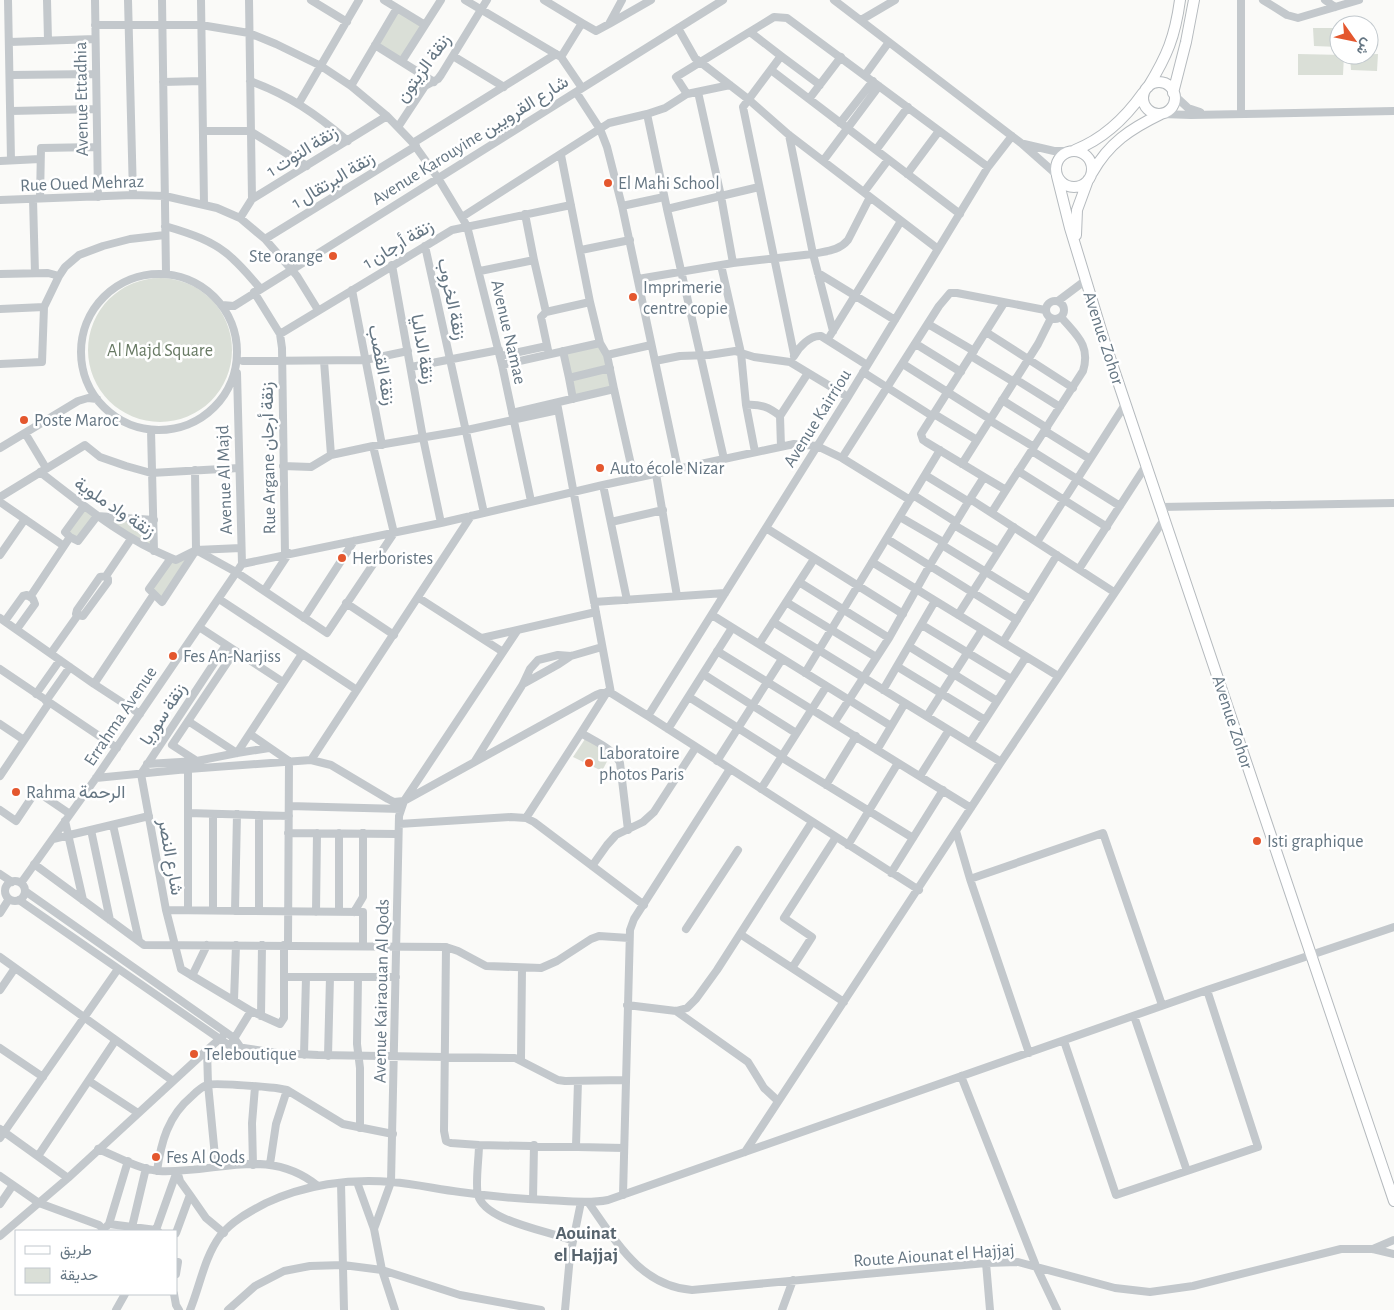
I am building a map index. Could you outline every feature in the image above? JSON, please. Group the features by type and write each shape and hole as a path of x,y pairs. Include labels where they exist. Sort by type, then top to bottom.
{"main road":[{"path":"1180,0 1176,26 1169,48 1146,90 1143,101 1146,108 1153,113 1161,114 1168,111 1173,105 1194,0"},
{"path":"1072,151 1085,154 1090,159 1092,166 1089,178 1083,185 1072,187 1064,185 1057,175 1056,166 1059,158 1072,151 1090,143 1119,122 1153,83 1162,83 1170,87 1174,94"},
{"name":"Avenue Zohor","path":"1076,246 1077,210 1089,178 1105,152 1137,126 1161,114"},
{"name":"Avenue Zohor","path":"1057,175 1105,343 1394,1199"}],"street":[{"path":"8,0 11,160"},
{"path":"47,0 48,40"},
{"name":"Avenue Ettadhia","path":"95,0 98,197"},
{"path":"128,0 133,195"},
{"path":"162,0 166,273"},
{"path":"201,0 204,204"},
{"path":"249,0 252,199"},
{"path":"311,0 347,22"},
{"path":"299,103 360,0"},
{"path":"384,0 426,24"},
{"path":"402,61 441,0"},
{"path":"465,0 559,56 600,129 604,138 630,240 678,469"},
{"name":"زنقة الزيتون","path":"398,127 425,86 434,82 441,75 487,0"},
{"path":"544,0 596,31 643,2 650,0"},
{"path":"609,24 622,0"},
{"path":"633,0 643,2"},
{"name":"Avenue Karouyine شارع القرويين","path":"229,316 234,306 291,268 723,0"},
{"path":"834,0 1021,143 1057,175"},
{"path":"861,20 895,0"},
{"path":"1241,0 1241,113"},
{"path":"1263,0 1287,15 1298,18 1359,0"},
{"path":"1324,0 1335,7"},
{"path":"351,86 397,8"},
{"path":"687,94 676,77 774,17 787,18 988,167"},
{"path":"559,56 582,23"},
{"name":"Avenue Namae","path":"95,25 201,25 249,33 321,66 351,86 388,116 415,145 438,178 467,226 500,353 531,501"},
{"path":"678,28 695,58 748,99 789,135 938,249"},
{"path":"750,32 820,85"},
{"path":"10,42 95,39"},
{"path":"865,75 889,42"},
{"path":"375,45 434,82"},
{"path":"453,56 504,87"},
{"name":"زنقة البرتقال 1","path":"265,239 504,87 559,56"},
{"path":"781,56 743,107 794,354"},
{"path":"809,99 841,57"},
{"path":"771,70 960,214"},
{"path":"10,75 96,74"},
{"path":"163,82 202,81"},
{"path":"250,81 274,90 299,103 325,121 348,141"},
{"path":"823,161 844,126 876,83"},
{"path":"462,217 609,123 664,108 687,94 730,85"},
{"path":"698,92 721,196 733,263"},
{"path":"1174,94 1188,108 1204,113"},
{"path":"876,150 908,107"},
{"path":"11,111 96,109"},
{"path":"1161,114 1394,111"},
{"path":"647,114 680,271 724,459"},
{"name":"زنقة التوت 1","path":"240,218 252,199 388,116"},
{"path":"203,131 250,131 307,166"},
{"path":"907,174 939,131"},
{"path":"789,135 813,254 833,331"},
{"name":"Avenue Kairriou","path":"648,716 848,398 988,167 1012,136"},
{"path":"1021,143 1042,148 1072,151"},
{"path":"34,273 41,148 97,146"},
{"path":"561,154 590,302 600,343 607,355 634,478"},
{"path":"0,161 40,159"},
{"path":"638,279 733,263 813,254 837,249 848,240 867,194 888,160"},
{"path":"667,209 759,187"},
{"name":"Rue Oued Mehraz","path":"0,200 133,195 165,196 204,204 240,218 265,239 291,268 318,310"},
{"path":"622,206 664,197"},
{"name":"زنقة أرجان 1","path":"280,334 452,230 571,205"},
{"path":"525,214 546,312"},
{"path":"828,340 901,221"},
{"path":"166,226 188,232 208,241 233,258 257,290 280,334 282,362"},
{"path":"0,364 42,362 44,307 59,276 73,259 90,251 130,239 166,235"},
{"path":"581,250 630,240"},
{"name":"زنقة الخروب","path":"425,246 484,513"},
{"path":"480,271 534,260"},
{"name":"زنقة الداليا","path":"392,265 423,438 441,523"},
{"path":"720,265 742,353 746,405 755,452"},
{"path":"0,274 48,272 59,276"},
{"path":"166,273 196,282 210,292 222,305 229,316 236,335 240,361 227,391 206,414 183,426 168,430 150,430 133,426 119,420 107,410 88,386 82,364 81,346 86,323 96,305 110,290 128,280 145,274 166,273"},
{"path":"818,273 896,320"},
{"path":"1061,317 1051,318 1046,313 1048,303 1058,301 1086,280"},
{"name":"زنقة القصب","path":"352,290 365,360 377,446 394,533"},
{"path":"842,458 942,302 950,293 1046,310"},
{"path":"1058,301 1064,308 1061,317"},
{"path":"549,354 542,317 546,312 590,302"},
{"path":"1004,303 921,437 926,442 1006,490"},
{"path":"222,305 234,306"},
{"path":"0,309 44,307"},
{"path":"992,512 1083,370 1086,361 1084,345 1061,317"},
{"path":"962,464 1028,359 1051,318"},
{"path":"928,324 1014,381 1060,407"},
{"path":"986,332 1073,388"},
{"path":"790,362 794,354 816,335 828,340 887,388 977,440"},
{"path":"502,365 600,343"},
{"path":"916,344 961,372"},
{"path":"607,355 652,345"},
{"path":"411,367 450,359 547,346"},
{"path":"240,361 365,360 408,351"},
{"path":"563,351 573,399"},
{"path":"655,361 680,356 728,352 790,362 848,398"},
{"name":"Avenue Al Majd","path":"240,361 237,395 242,564"},
{"path":"324,361 332,456"},
{"name":"Rue Argane زنقة أرجان","path":"282,362 283,466 287,553"},
{"path":"903,364 990,420 1077,480 1120,506"},
{"path":"569,378 610,368"},
{"path":"781,447 780,416 808,373"},
{"path":"78,401 88,386"},
{"path":"283,466 311,467 332,456 467,430 614,389"},
{"path":"0,448 78,401 88,398 97,399"},
{"path":"1002,400 1090,459"},
{"path":"1037,542 1126,403"},
{"path":"746,405 760,404 767,406 780,416"},
{"path":"526,818 609,692 574,491 557,406"},
{"path":"150,430 154,551"},
{"path":"25,433 44,470"},
{"path":"242,564 287,553 441,523 574,491 794,444 817,446 842,458 955,523 998,551"},
{"path":"0,497 85,445 100,456 151,473 239,468"},
{"path":"804,672 887,540 940,450"},
{"path":"1079,570 1147,464"},
{"name":"زنقة واد ملوية","path":"44,470 97,516 131,539 174,559"},
{"path":"195,470 196,550 163,601 149,589 174,559 196,550 241,548"},
{"path":"1018,471 1107,526"},
{"path":"656,474 677,596"},
{"path":"925,475 992,512 1114,592"},
{"path":"834,723 889,638 942,544 984,477"},
{"path":"603,485 627,600"},
{"path":"0,502 64,546"},
{"path":"1161,507 1394,503"},
{"path":"84,506 65,532 78,541 97,516 154,520"},
{"path":"611,522 663,510"},
{"path":"311,760 471,516"},
{"path":"900,517 1030,599"},
{"path":"745,1152 1001,762 1165,518"},
{"path":"0,554 25,519"},
{"path":"958,615 1014,527"},
{"path":"766,528 903,614"},
{"path":"196,550 236,572 327,633 394,533"},
{"path":"30,597 70,537"},
{"path":"51,653 78,616 84,616 108,582 106,576 131,539"},
{"path":"887,540 1017,620"},
{"path":"304,618 354,541"},
{"path":"264,591 287,553"},
{"path":"1003,642 1057,555"},
{"path":"759,644 814,559"},
{"path":"872,562 1058,676"},
{"name":"Errahma Avenue","path":"21,883 117,748 242,564"},
{"path":"799,582 889,638"},
{"path":"594,602 725,593"},
{"path":"94,684 154,594"},
{"path":"17,629 35,604 35,600 30,597 23,596 2,619 140,714"},
{"path":"419,598 503,652"},
{"path":"218,599 357,690"},
{"path":"883,690 910,647 935,601"},
{"path":"786,602 876,657"},
{"path":"346,603 394,634"},
{"path":"482,638 596,612"},
{"path":"712,615 891,726"},
{"path":"773,622 1001,762"},
{"path":"922,625 1011,679"},
{"path":"199,627 283,682"},
{"path":"668,729 732,628"},
{"path":"927,716 982,630"},
{"name":"Avenue Kairaouan Al Qods","path":"374,1229 391,1182 398,834 401,809 404,801 517,631"},
{"name":"زنقة سوريا","path":"141,774 226,645"},
{"path":"910,647 997,701"},
{"path":"473,763 538,660 558,655 571,656 602,648"},
{"name":"زنقة سوريا","path":"197,761 172,745 235,651"},
{"path":"717,651 971,808"},
{"path":"237,752 302,654"},
{"path":"523,684 571,656"},
{"path":"970,743 1026,657"},
{"path":"718,761 782,659"},
{"path":"36,694 60,660"},
{"path":"0,776 70,667"},
{"path":"898,667 985,720"},
{"path":"0,669 117,748"},
{"path":"703,674 796,732"},
{"path":"760,789 826,687"},
{"path":"96,778 311,760 331,765 394,802 404,801 596,695 609,692 918,890"},
{"path":"689,697 868,812 913,838"},
{"path":"877,750 905,703"},
{"path":"188,721 237,752"},
{"path":"0,724 24,740"},
{"path":"920,776 949,730"},
{"path":"581,733 612,752 620,763 628,830"},
{"path":"250,734 289,761"},
{"path":"826,785 856,736"},
{"path":"592,866 616,835 642,822 654,812 696,747"},
{"path":"148,764 197,761 237,752 270,748"},
{"path":"207,945 192,976 251,1011 276,1023 280,1024 283,1022 288,912 289,761"},
{"path":"848,845 898,763"},
{"path":"188,769 188,910"},
{"path":"622,1195 629,938 634,919 730,769"},
{"name":"شارع النصر","path":"141,774 174,945 180,966 183,971 192,976"},
{"path":"892,873 943,790"},
{"path":"0,810 16,821 36,791 70,814"},
{"path":"289,806 401,809"},
{"path":"188,813 288,816"},
{"path":"213,814 213,910"},
{"path":"235,911 237,814"},
{"path":"259,815 259,912"},
{"path":"52,839 149,816"},
{"path":"399,824 511,817 526,818 534,822 644,905"},
{"path":"65,822 83,900"},
{"path":"628,1005 676,1011 687,1008 696,999 740,934 812,822"},
{"path":"113,825 138,941"},
{"path":"91,830 110,920"},
{"path":"956,831 970,879 1029,1053"},
{"path":"288,833 398,834"},
{"path":"316,912 317,833"},
{"path":"339,833 339,912"},
{"path":"970,879 1103,833 1162,1005"},
{"path":"354,912 363,897 363,834"},
{"path":"792,968 812,937 784,918 836,837"},
{"path":"686,928 738,850"},
{"path":"34,864 144,945 446,947 458,951 486,966 541,968 548,966 591,938 599,936 629,938"},
{"path":"0,874 12,882 21,883 25,891 234,1038 241,1048"},
{"path":"12,882 3,889 9,899 19,900 23,897 25,891"},
{"path":"0,913 9,899"},
{"path":"19,900 230,1046 304,1055 515,1058 558,1080 625,1080"},
{"path":"166,910 364,912 363,946"},
{"path":"190,1310 207,1259 224,1233 239,1219 253,1210 295,1192 340,1183 391,1182 533,1200 584,1202 608,1200 1162,1005 1394,927"},
{"path":"740,934 844,1002"},
{"path":"234,1000 236,945"},
{"path":"261,1016 262,945"},
{"path":"446,947 445,1138 451,1143 479,1145 624,1148"},
{"path":"0,957 173,1081"},
{"path":"0,990 15,968"},
{"path":"520,1059 522,968"},
{"path":"68,1178 2,1133 118,970"},
{"path":"284,977 396,977"},
{"path":"304,1055 306,977"},
{"path":"328,1056 330,977"},
{"path":"358,977 357,1044 359,1056 360,1128"},
{"path":"1064,1041 1116,1195 1258,1148 1207,990"},
{"path":"230,1046 251,1011"},
{"path":"676,1011 748,1062 764,1088 778,1101"},
{"path":"1134,1016 1186,1171"},
{"path":"0,1236 68,1178 220,1040 225,1032"},
{"path":"38,1156 115,1041"},
{"path":"0,1048 43,1077"},
{"path":"207,1050 208,1084 216,1167"},
{"path":"961,1076 1036,1266 1057,1310"},
{"path":"89,1081 138,1113"},
{"path":"576,1146 578,1081"},
{"path":"157,1171 160,1148 172,1119 187,1100 208,1084 286,1090 335,1120 360,1128 393,1134"},
{"path":"253,1164 252,1123 256,1087"},
{"path":"270,1164 276,1124 286,1090"},
{"path":"479,1145 478,1194 488,1208 501,1217 523,1226 573,1241"},
{"path":"533,1200 534,1145"},
{"path":"98,1150 157,1171 253,1164 283,1166 295,1171 318,1186"},
{"path":"105,1228 128,1161"},
{"path":"132,1227 146,1168"},
{"path":"177,1171 180,1181 206,1218 224,1233"},
{"path":"0,1176 39,1203 105,1228 132,1227 157,1230 177,1171"},
{"path":"357,1182 374,1229 382,1270 395,1310"},
{"path":"340,1183 344,1310"},
{"path":"0,1204 13,1185"},
{"path":"177,1230 190,1195"},
{"path":"564,1310 573,1241 584,1202"},
{"name":"Route Aiounat el Hajjaj","path":"584,1202 626,1254 649,1276 672,1287 692,1290 986,1263 1018,1262 1116,1288 1150,1292 1193,1286 1342,1249 1373,1249 1394,1254"},
{"name":"Route Aiounat el Hajjaj","path":"1373,1249 1394,1240"},
{"path":"986,1263 990,1310"},
{"path":"228,1310 255,1286 284,1271 310,1266 343,1265 382,1270 460,1295 541,1310"},
{"path":"782,1310 793,1280"},
{"path":"116,1310 124,1295"},
{"path":"174,1295 179,1310"}],"green space":[{"path":"397,10 424,26 402,61 376,45"},
{"path":"1313,28 1329,28 1329,47 1314,46"},
{"path":"1298,54 1329,55 1329,65 1344,65 1343,75 1298,75"},
{"path":"1351,65 1377,65 1377,71 1351,70"},
{"name":"Al Majd Square","path":"160,278 187,284 200,290 211,299 220,310 226,323 232,350 226,377 220,390 211,401 200,410 187,416 160,422 133,416 120,410 109,401 100,390 94,377 88,350 94,323 100,310 109,299 120,290 133,284"},
{"path":"600,343 614,389 573,399 563,351"},
{"path":"84,506 97,516 75,540 66,534"},
{"path":"97,516 152,522 154,551"},
{"path":"196,550 162,601 150,589 173,560"},
{"path":"587,736 612,752 602,771 573,757"}],"place":[{"name":"El Mahi School","path":"608,183"},
{"name":"Ste orange","path":"333,256"},
{"name":"Imprimerie centre copie","path":"633,297"},
{"name":"Poste Maroc","path":"24,420"},
{"name":"Auto école Nizar","path":"600,468"},
{"name":"Herboristes","path":"342,558"},
{"name":"Fes An-Narjiss","path":"173,656"},
{"name":"Laboratoire photos Paris","path":"589,763"},
{"name":"Rahma الرحمة","path":"16,792"},
{"name":"Isti graphique","path":"1257,841"},
{"name":"Teleboutique","path":"194,1054"},
{"name":"Fes Al Qods","path":"156,1157"}],"district":[{"name":"Aouinat el Hajjaj","path":"586,1243"}]}
